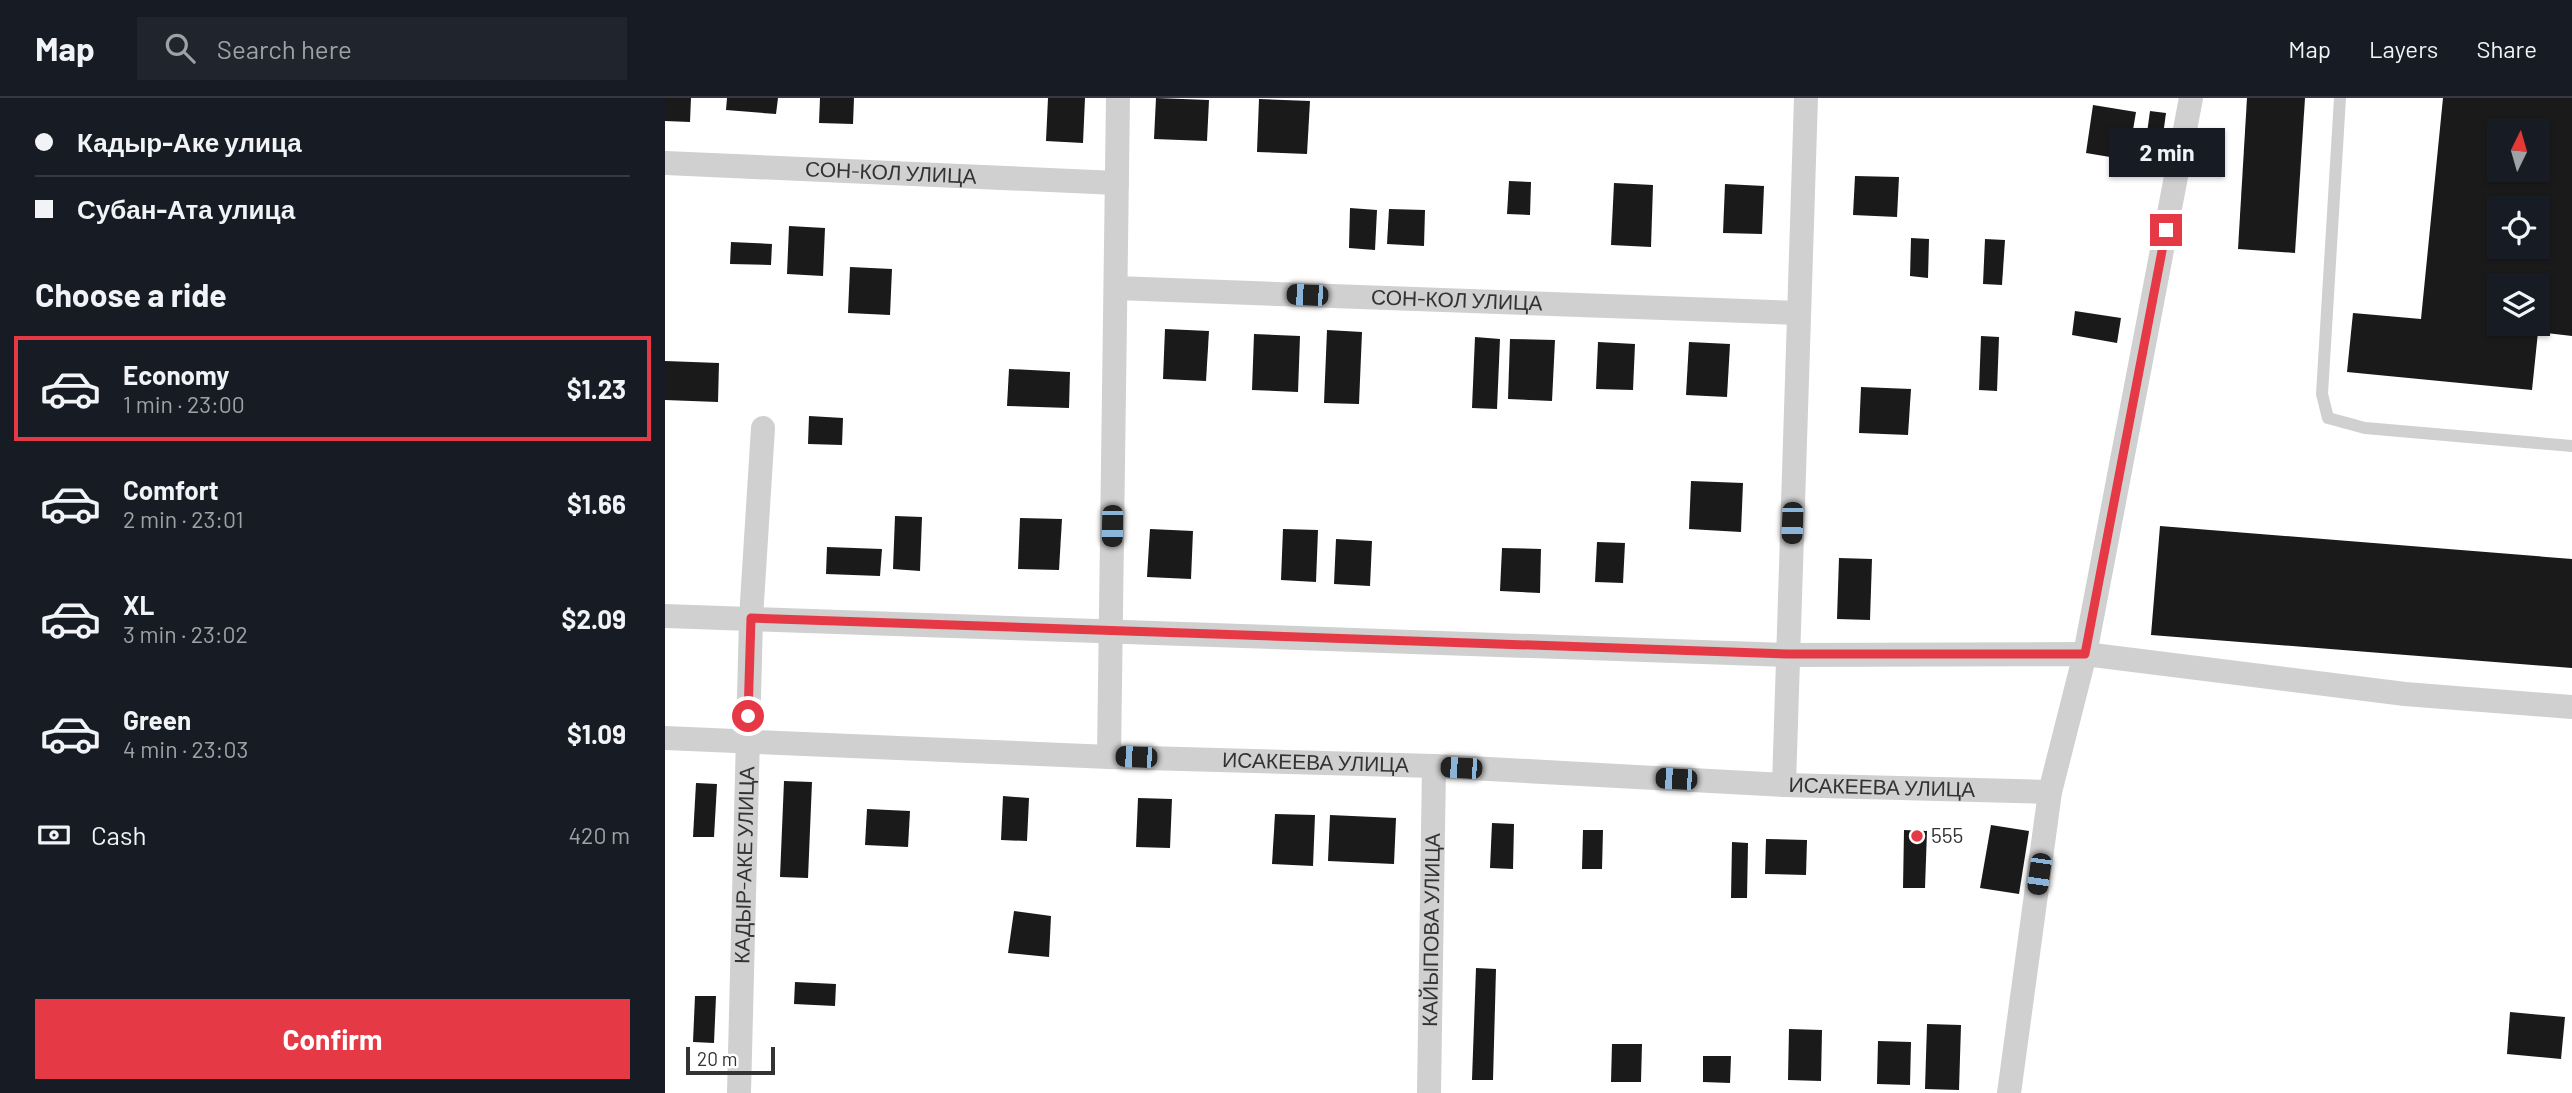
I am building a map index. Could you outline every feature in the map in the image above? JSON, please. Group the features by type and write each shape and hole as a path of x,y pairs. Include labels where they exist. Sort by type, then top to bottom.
{"street":[{"path":"1109,757 1118,98"},
{"path":"1784,785 1806,98"},
{"path":"2010,1093 2050,792 2085,654 2191,98"},
{"name":"СОН-КОЛ УЛИЦА","path":"665,163 1117,183"},
{"name":"СОН-КОЛ УЛИЦА","path":"1115,288 1799,313"},
{"name":"КАДЫР-АКЕ УЛИЦА","path":"739,1093 751,618 763,428"},
{"path":"665,616 1788,654 2085,654 2405,694 2572,708"},
{"name":"ИСАКЕЕВА УЛИЦА","path":"665,737 1109,757 1434,766 1784,785 2050,792"},
{"name":"КАЙЫПОВА УЛИЦА","path":"1430,1093 1434,766"}],"lane":[{"path":"2340,98 2322,394 2328,418 2365,428 2572,446"}],"building":[{"path":"665,98 691,98 690,122 665,121"},
{"path":"727,98 778,98 776,114 726,110"},
{"path":"820,98 854,98 853,124 819,123"},
{"path":"1048,98 1085,98 1083,143 1046,141"},
{"path":"1156,98 1209,100 1207,141 1154,139"},
{"path":"2247,98 2305,98 2295,253 2238,249"},
{"path":"2443,98 2572,98 2572,336 2550,333 2550,273 2487,273 2487,336 2538,336 2532,390 2347,372 2353,313 2421,319"},
{"path":"1259,99 1310,101 1307,154 1257,152"},
{"path":"2093,105 2136,112 2128,160 2086,153"},
{"path":"2150,111 2166,113 2160,157 2144,155"},
{"path":"1855,176 1899,177 1897,217 1853,215"},
{"path":"1509,181 1531,182 1530,215 1507,214"},
{"path":"1614,183 1653,185 1651,247 1611,245"},
{"path":"1725,184 1764,186 1762,234 1723,233"},
{"path":"1350,208 1377,210 1375,250 1349,248"},
{"path":"1389,209 1425,210 1424,246 1387,244"},
{"path":"789,226 825,228 823,276 787,274"},
{"path":"1911,238 1929,239 1928,278 1910,276"},
{"path":"1985,239 2005,240 2002,285 1983,284"},
{"path":"731,242 772,244 771,265 730,264"},
{"path":"850,267 892,269 890,315 848,313"},
{"path":"2075,311 2121,318 2117,343 2072,335"},
{"path":"1165,329 1209,331 1206,381 1163,379"},
{"path":"1327,330 1362,332 1359,404 1324,403"},
{"path":"1254,334 1300,336 1298,392 1252,390"},
{"path":"1981,336 1999,337 1997,391 1979,390"},
{"path":"1475,337 1500,339 1497,409 1472,408"},
{"path":"1510,339 1555,340 1552,401 1508,399"},
{"path":"1598,342 1635,344 1633,390 1596,389"},
{"path":"1689,342 1730,344 1727,397 1686,395"},
{"path":"665,361 719,363 718,402 665,400"},
{"path":"1009,369 1070,372 1069,408 1007,406"},
{"path":"1861,387 1911,389 1908,435 1859,433"},
{"path":"809,416 843,418 842,445 808,444"},
{"path":"1691,481 1743,483 1741,532 1689,529"},
{"path":"895,516 922,517 920,571 893,569"},
{"path":"1020,518 1062,519 1059,570 1018,569"},
{"path":"2160,526 2572,559 2572,668 2151,635"},
{"path":"1150,529 1193,531 1191,579 1147,577"},
{"path":"1283,529 1318,530 1316,582 1281,580"},
{"path":"1336,539 1372,541 1370,586 1334,584"},
{"path":"1597,542 1625,543 1623,583 1595,582"},
{"path":"827,547 882,549 880,576 826,574"},
{"path":"1502,548 1541,549 1540,593 1500,591"},
{"path":"1839,558 1872,559 1870,620 1837,619"},
{"path":"784,781 812,782 808,878 780,877"},
{"path":"696,783 717,784 714,837 693,837"},
{"path":"1003,796 1029,798 1027,841 1001,840"},
{"path":"1138,798 1172,799 1170,848 1136,847"},
{"path":"867,809 910,811 908,847 865,845"},
{"path":"1275,814 1315,815 1313,866 1272,864"},
{"path":"1330,815 1396,818 1394,864 1328,861"},
{"path":"1492,823 1514,824 1513,869 1490,868"},
{"path":"1991,825 2029,831 2019,894 1980,888"},
{"path":"1583,830 1603,830 1602,869 1582,869"},
{"path":"1904,830 1927,831 1925,888 1903,888"},
{"path":"1766,839 1807,840 1806,875 1765,874"},
{"path":"1732,842 1748,843 1747,898 1731,898"},
{"path":"1014,911 1051,916 1049,957 1008,953"},
{"path":"1476,968 1496,969 1493,1080 1472,1080"},
{"path":"795,982 836,984 835,1006 794,1004"},
{"path":"695,996 716,996 714,1043 693,1042"},
{"path":"2510,1012 2565,1017 2561,1059 2507,1054"},
{"path":"1927,1024 1961,1025 1959,1090 1925,1089"},
{"path":"1789,1029 1822,1030 1821,1081 1788,1080"},
{"path":"1878,1041 1911,1042 1910,1085 1877,1084"},
{"path":"1612,1044 1642,1044 1641,1082 1611,1082"},
{"path":"1703,1056 1731,1056 1730,1083 1703,1082"}],"place":[{"name":"555","path":"1917,836"}],"route":[{"path":"748,716 751,618 1788,654 2085,654 2166,230"}]}
